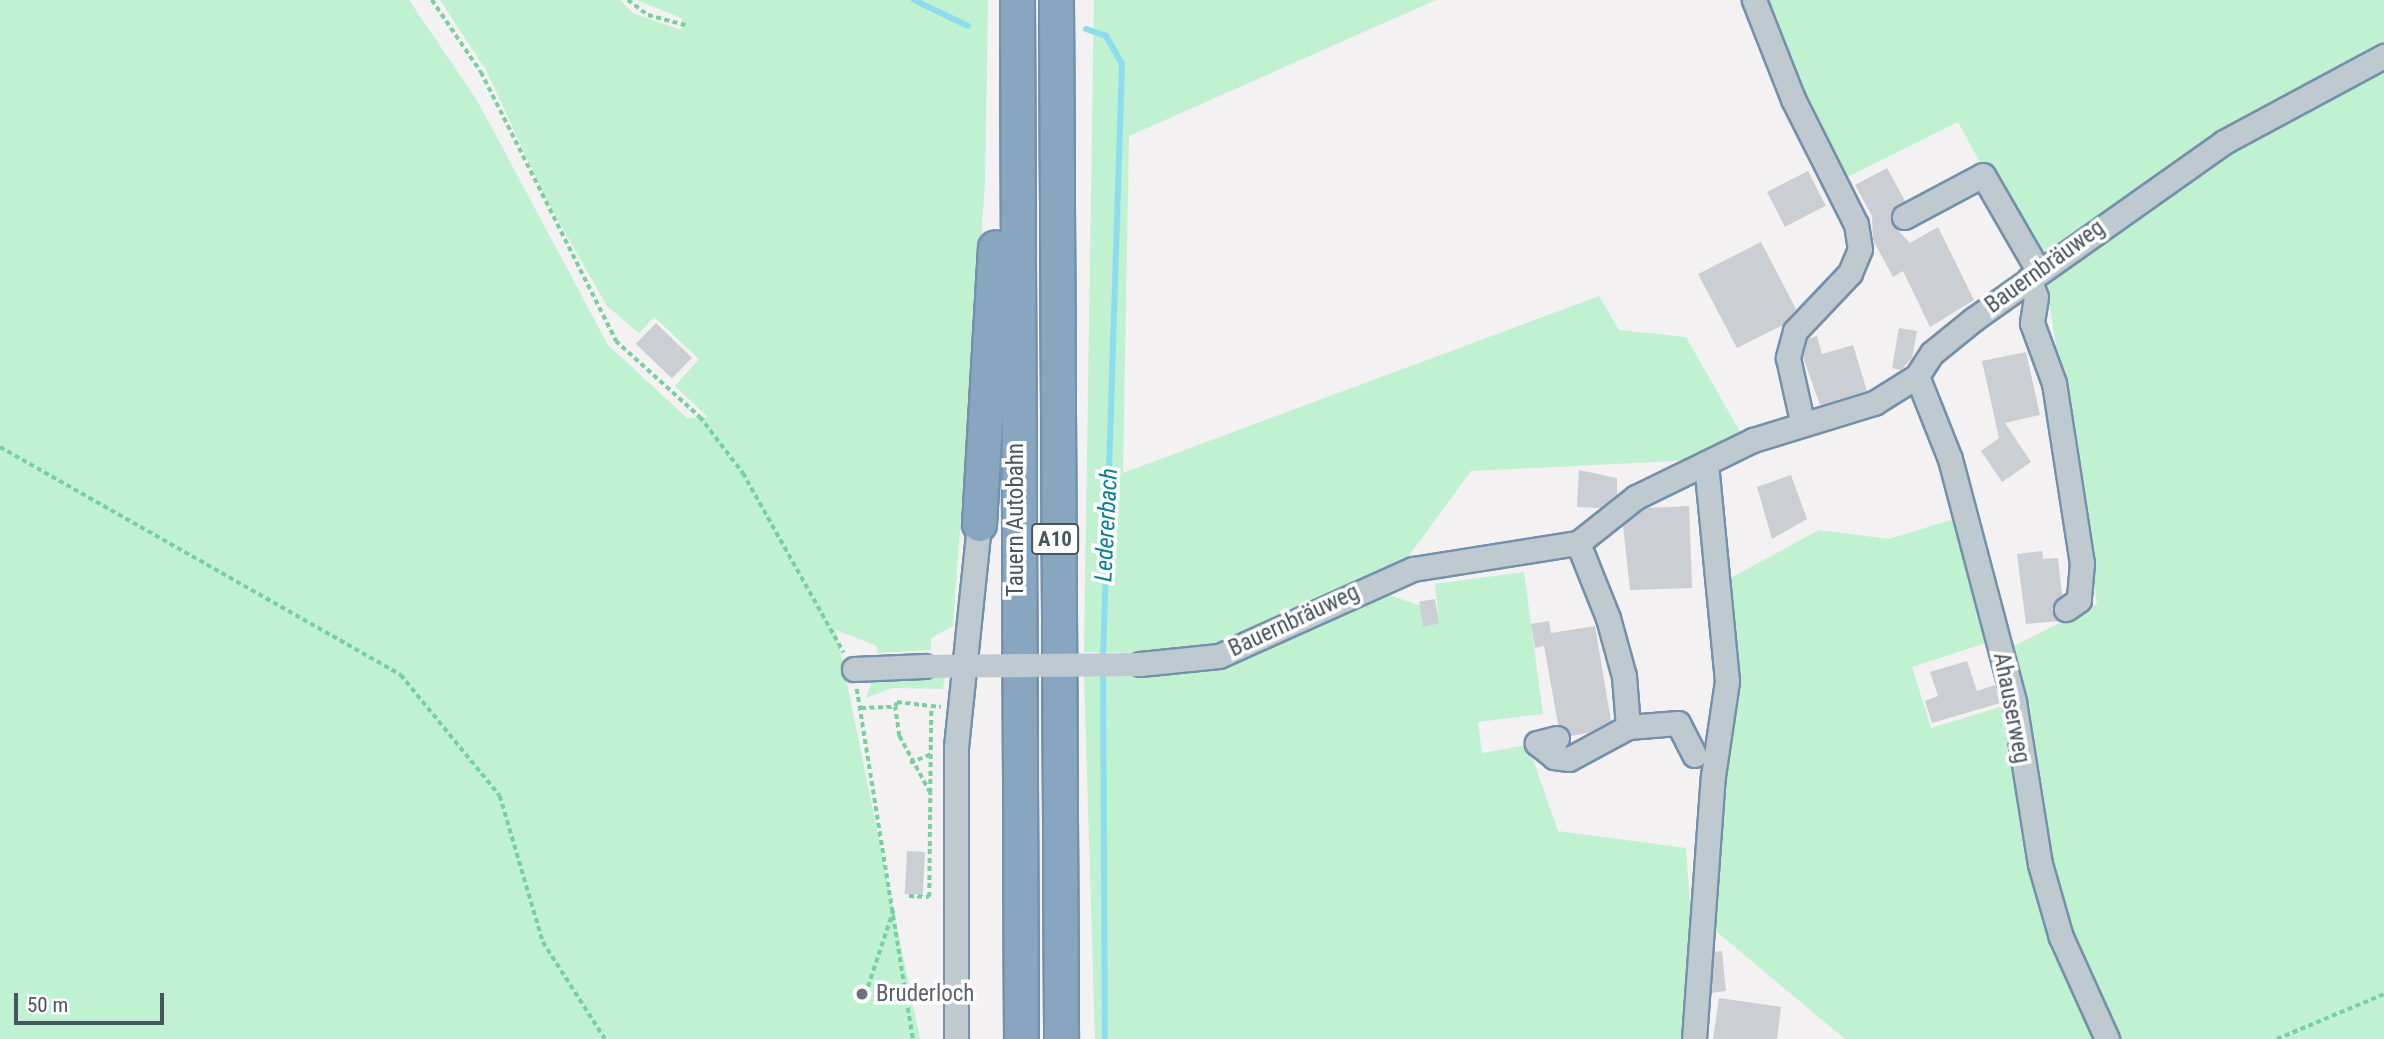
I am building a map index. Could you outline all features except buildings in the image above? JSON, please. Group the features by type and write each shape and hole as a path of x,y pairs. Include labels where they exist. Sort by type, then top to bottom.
{"highway":[{"name":"Tauern Autobahn","path":"1017,0 1021,1039"},
{"name":"Tauern Autobahn","path":"1056,0 1061,1039"},
{"path":"979,524 998,184 1016,103"}],"street":[{"path":"1754,0 1793,99 1856,224 1860,249 1850,273 1795,331 1788,358 1802,421"},
{"name":"Bauernbräuweg","path":"854,668 1140,664 1219,656 1413,569 1578,543 1636,497 1706,463 1802,421 1874,402 1917,376 1932,353 2034,275 2224,142 2384,56"},
{"path":"1904,218 1983,175 2034,275 2036,297 2032,323 2054,383 2082,563 2079,600 2066,609"},
{"name":"Ahauserweg","path":"1917,376 1950,459 2014,702 2040,864 2062,937 2108,1039"},
{"path":"1693,1039 1713,776 1727,681 1706,463"},
{"path":"956,1039 960,705 979,524"},
{"path":"1578,543 1608,618 1624,676 1628,727"},
{"path":"1557,738 1537,743 1554,757 1570,759 1628,727 1678,723 1694,755"}],"path":[{"path":"432,0 481,72 616,341 700,417 743,473 798,580 854,668 913,1039"},
{"path":"628,0 648,15 686,25"},
{"path":"0,447 401,675 500,796 543,942 605,1039"},
{"path":"930,793 899,736 895,707 897,702 930,708 960,705"},
{"path":"861,708 895,707"},
{"path":"909,896 929,897 930,708"},
{"path":"865,995 893,910"},
{"path":"2277,1039 2384,994"}],"green space":[{"path":"0,0 409,0 478,102 608,345 687,418 708,417 675,386 699,359 654,317 639,333 607,306 546,199 486,70 440,0 620,0 633,13 681,30 682,18 636,0 988,0 985,183 953,626 931,638 931,650 877,653 877,646 836,630 920,1039 0,1039"},
{"path":"1094,0 1436,0 1129,136 1123,473 1599,296 1619,330 1686,337 1743,437 1695,460 1471,471 1400,568 1234,643 1147,653 1084,652"},
{"path":"1763,0 2384,0 2384,51 2041,257 2026,247 1958,122 1839,181"},
{"path":"2384,63 2384,1039 2115,1039 2092,995 2054,888 2010,648 2097,604 2045,276 2222,150"},
{"path":"1954,519 1992,641 1912,667 1931,728 2010,704 2038,877 2103,1039 1845,1039 1711,927 1723,582 1819,530 1889,539"},
{"path":"1524,572 1543,714 1478,722 1482,753 1528,745 1558,831 1686,848 1693,948 1690,1039 1095,1039 1084,674 1188,671 1236,658 1378,591 1438,612 1435,584"},
{"path":"884,674 945,676 943,689 892,688 866,698 872,681"}],"waterway":[{"name":"Ledererbach","path":"914,0 968,26"},
{"name":"Ledererbach","path":"1086,29 1106,36 1122,64 1103,659"},
{"name":"Ledererbach","path":"1103,670 1105,1039"}],"place":[{"name":"Bruderloch","path":"862,994"}]}
